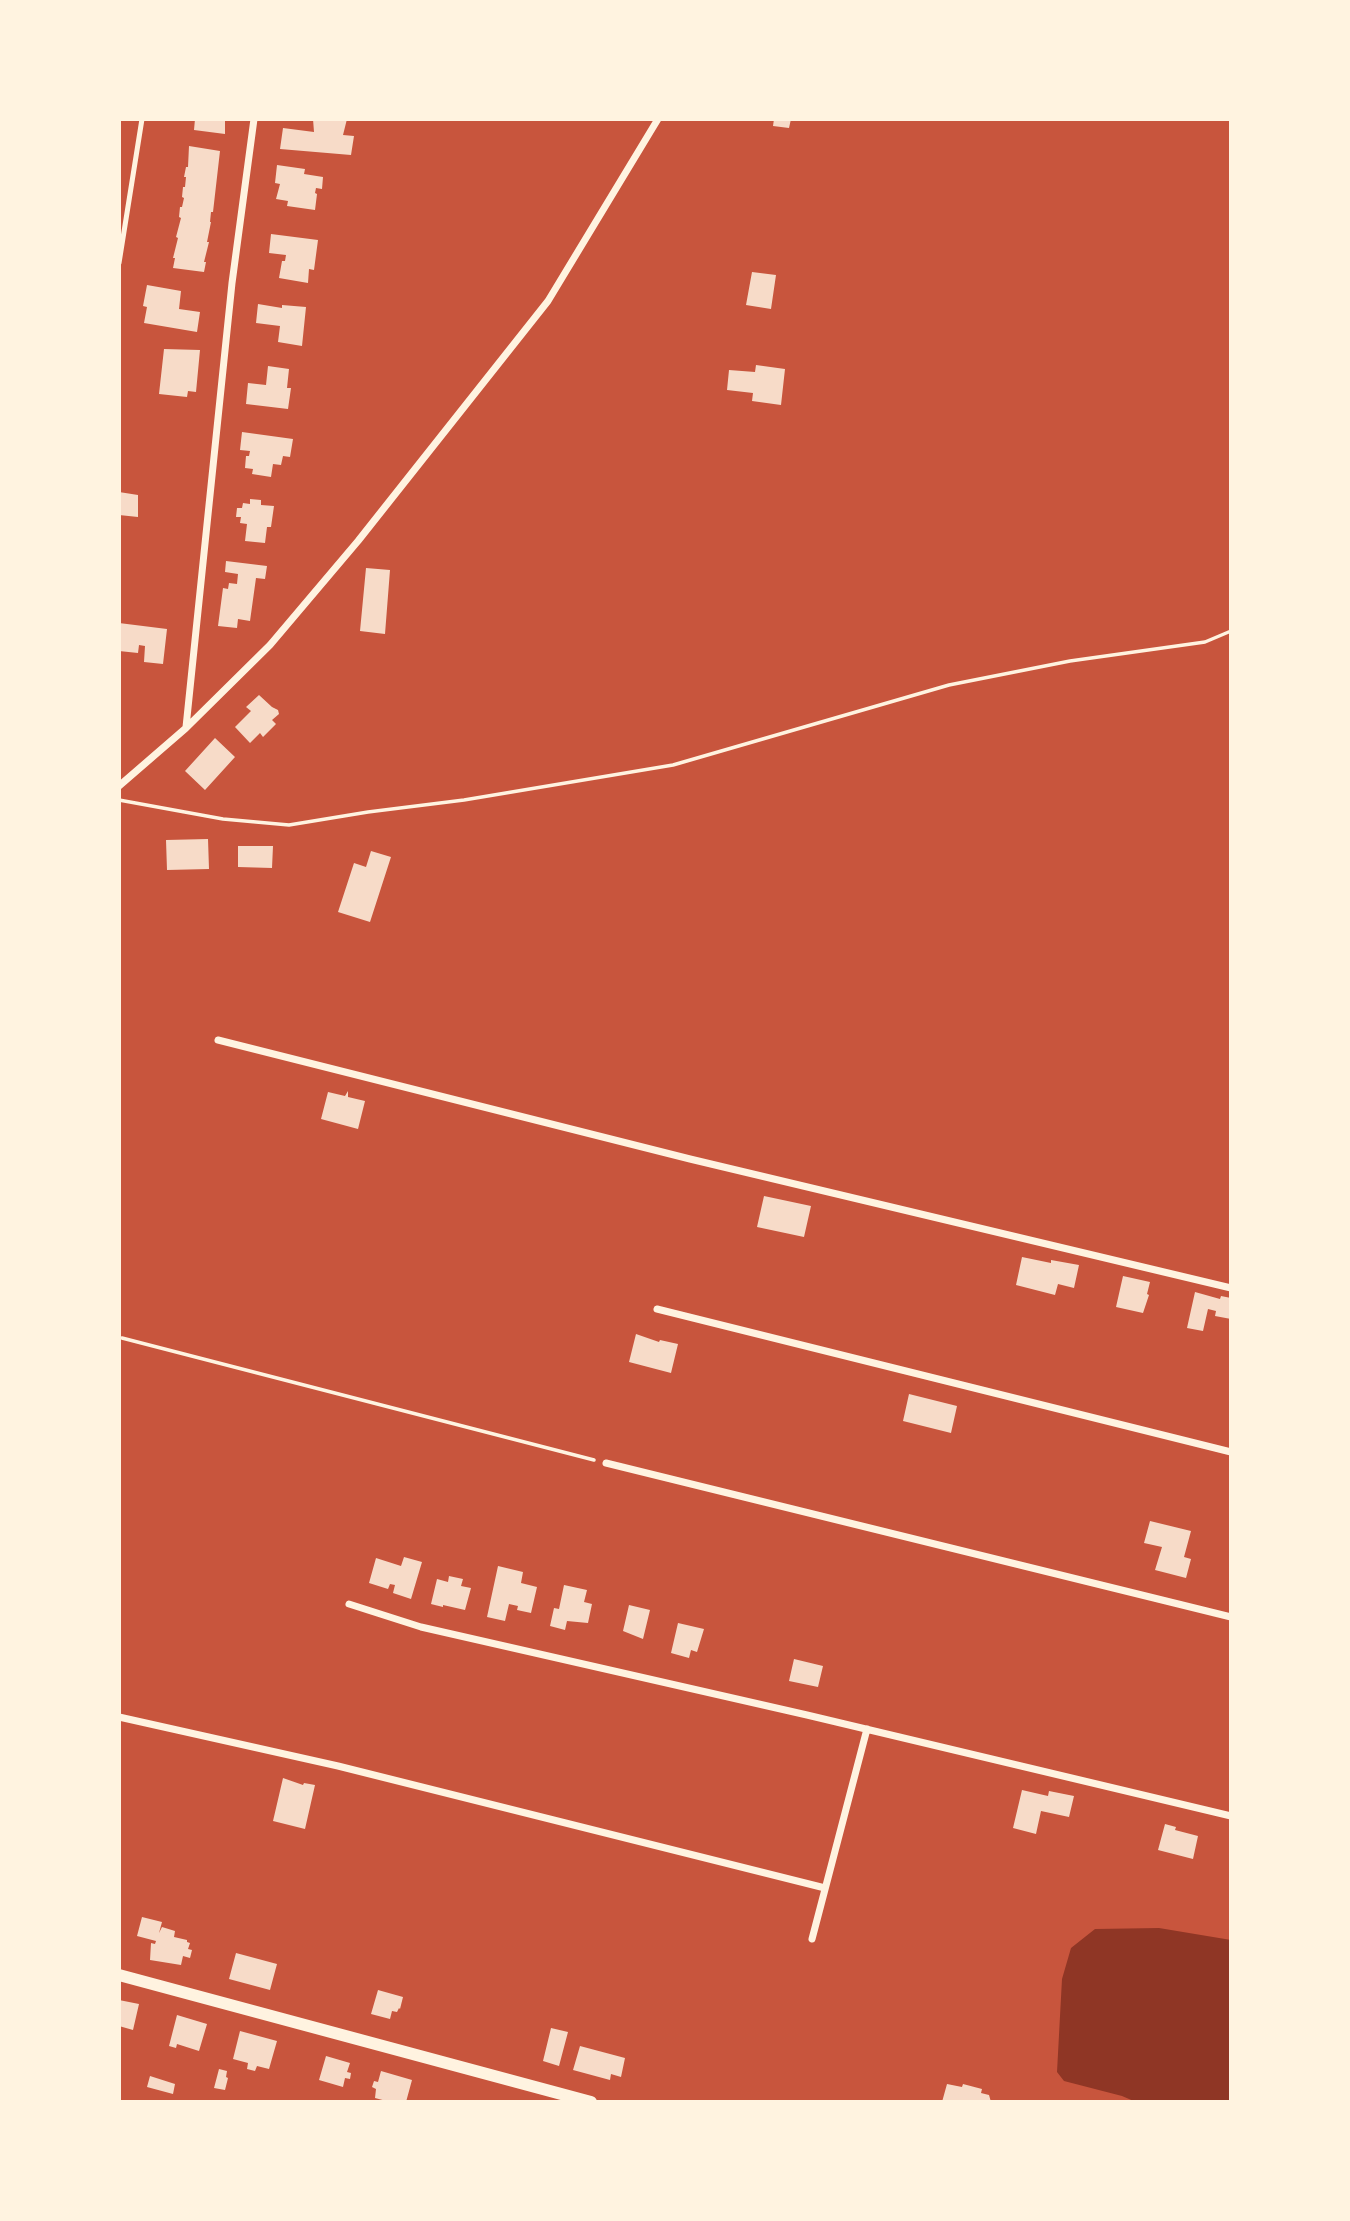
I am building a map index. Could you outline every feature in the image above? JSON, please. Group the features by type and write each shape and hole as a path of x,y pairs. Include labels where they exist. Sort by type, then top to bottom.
{"street":[{"path":"186,728 232,283 254,119"},
{"path":"119,786 186,728 270,645 358,541 548,301 658,119"},
{"path":"218,1041 690,1159 1231,1288"},
{"path":"657,1309 1231,1452"},
{"path":"606,1463 1231,1617"},
{"path":"349,1604 421,1627 1231,1816"},
{"path":"119,1717 338,1766 825,1888"},
{"path":"812,1939 867,1729"},
{"path":"119,1975 591,2102"}],"lane":[{"path":"119,262 142,119"}],"path":[{"path":"119,800 223,819 289,825 464,800 673,765 948,685 1070,661 1205,642 1231,631"},
{"path":"122,1338 606,1463"}],"shaded area":[{"path":"1159,1928 1231,1940 1231,2102 1136,2102 1064,2081 1057,2072 1062,1979 1071,1948 1095,1929"}],"building":[{"path":"195,119 225,119 225,134 194,130"},
{"path":"313,119 347,119 343,135 354,136 351,155 280,149 283,128 314,132"},
{"path":"774,119 791,119 789,128 773,126"},
{"path":"189,146 220,151 204,272 173,268"},
{"path":"277,165 305,169 304,174 323,177 322,189 316,188 315,210 287,206 288,201 276,199 280,184 275,183"},
{"path":"271,234 318,240 314,270 309,269 308,283 279,278 286,255 269,253"},
{"path":"752,272 776,275 771,309 746,305"},
{"path":"147,285 181,291 179,309 200,312 197,332 144,323 147,307 143,306"},
{"path":"258,304 282,308 282,305 306,307 302,346 278,342 280,326 256,323"},
{"path":"164,349 200,350 196,392 188,391 187,397 159,394"},
{"path":"756,365 785,369 781,405 752,401 753,393 727,390 729,370 755,372"},
{"path":"268,366 289,369 287,388 291,388 288,409 246,404 248,383 266,385"},
{"path":"242,432 293,439 290,457 283,456 281,465 273,464 271,477 252,474 253,469 245,468 246,456 249,456 250,451 240,450"},
{"path":"119,492 138,495 138,517 119,515"},
{"path":"250,499 261,500 261,505 274,506 265,543 245,541 247,524 240,523 241,517 236,517 237,508 242,508 243,503 250,504"},
{"path":"226,561 267,566 265,579 256,578 250,621 238,619 237,628 218,626 223,588 228,589 229,583 237,584 238,574 225,572"},
{"path":"366,568 390,570 385,634 360,631"},
{"path":"119,623 167,629 163,664 144,662 145,646 139,645 138,653 119,651"},
{"path":"259,695 278,710 279,714 272,720 276,724 263,737 260,733 250,743 235,727 251,711 246,707"},
{"path":"215,738 235,757 205,790 185,771"},
{"path":"208,839 209,869 167,870 166,840"},
{"path":"238,846 273,846 272,868 238,867"},
{"path":"371,851 391,857 370,922 338,912 354,863 366,867"},
{"path":"348,1091 348,1097 365,1101 358,1129 321,1119 328,1092 345,1096"},
{"path":"764,1196 811,1206 804,1237 757,1227"},
{"path":"1022,1257 1079,1265 1074,1288 1058,1284 1055,1295 1016,1285"},
{"path":"1123,1276 1150,1282 1143,1313 1116,1307"},
{"path":"1195,1292 1220,1299 1221,1296 1231,1298 1231,1319 1215,1316 1216,1311 1208,1309 1203,1331 1187,1328"},
{"path":"636,1334 659,1342 678,1344 671,1373 629,1362"},
{"path":"909,1394 957,1406 951,1433 903,1421"},
{"path":"1150,1521 1191,1531 1184,1557 1191,1559 1186,1578 1155,1570 1162,1547 1144,1543"},
{"path":"404,1557 422,1562 411,1599 393,1593 395,1585 390,1584 388,1589 369,1583 376,1558 401,1566"},
{"path":"498,1566 523,1572 521,1583 537,1587 531,1613 517,1610 518,1606 509,1604 505,1621 487,1617"},
{"path":"449,1576 463,1579 461,1586 471,1588 465,1610 431,1604 437,1579 448,1582"},
{"path":"564,1585 587,1590 584,1602 592,1604 588,1623 567,1621 565,1630 550,1626 554,1608 559,1609"},
{"path":"629,1605 650,1610 643,1639 623,1631"},
{"path":"678,1623 704,1629 697,1652 691,1650 689,1658 671,1653"},
{"path":"794,1659 823,1666 818,1687 789,1681"},
{"path":"283,1778 303,1785 315,1785 305,1829 273,1821"},
{"path":"1022,1790 1048,1796 1049,1791 1074,1796 1069,1817 1041,1811 1036,1834 1013,1828"},
{"path":"1165,1824 1176,1827 1175,1830 1198,1836 1193,1859 1158,1850"},
{"path":"142,1917 162,1922 159,1933 162,1927 175,1931 174,1937 187,1940 190,1943 188,1949 192,1950 190,1958 183,1956 181,1965 150,1960 151,1943 155,1944 156,1941 137,1936"},
{"path":"236,1953 277,1964 270,1990 229,1979"},
{"path":"378,1990 403,1997 400,2009 397,2012 392,2011 390,2019 371,2014"},
{"path":"119,2000 139,2004 133,2030 119,2026"},
{"path":"177,2015 207,2024 199,2051 177,2044 176,2048 169,2046"},
{"path":"551,2028 568,2032 559,2066 543,2061"},
{"path":"240,2031 277,2041 269,2069 257,2066 255,2071 247,2069 248,2063 233,2059"},
{"path":"580,2046 625,2058 621,2077 611,2074 610,2080 573,2070"},
{"path":"326,2056 350,2063 347,2072 351,2073 350,2079 345,2078 343,2087 319,2080"},
{"path":"219,2069 227,2071 225,2090 214,2088"},
{"path":"381,2071 412,2080 406,2102 375,2098 376,2089 372,2087 374,2081 378,2082"},
{"path":"150,2076 175,2084 173,2094 147,2087"},
{"path":"947,2084 962,2087 963,2084 982,2089 981,2093 989,2095 991,2102 942,2102"}]}
